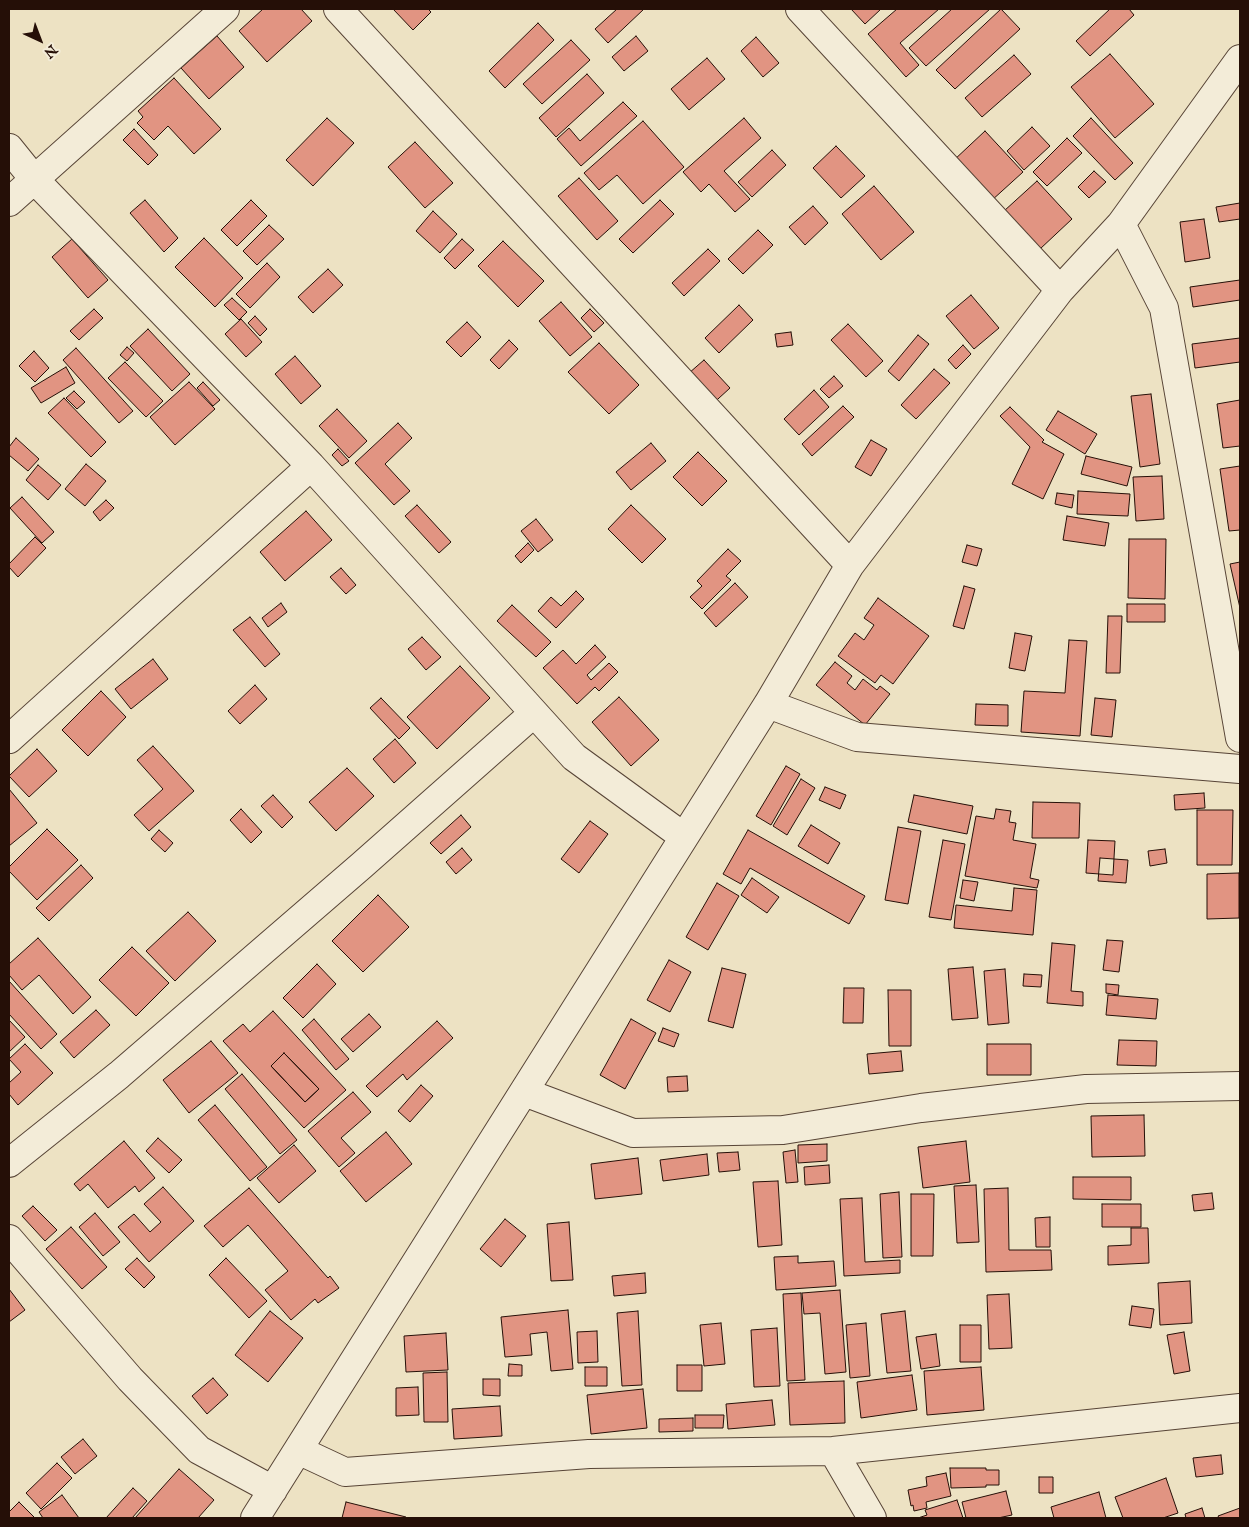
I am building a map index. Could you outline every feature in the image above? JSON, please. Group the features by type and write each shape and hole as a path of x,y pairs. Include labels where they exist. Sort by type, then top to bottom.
{"street":[{"path":"9,202 225,9"},
{"path":"338,9 850,565"},
{"path":"800,9 1060,290"},
{"path":"255,1518 768,704 850,565 1060,290 1121,224 1240,59"},
{"path":"9,148 34,178 311,466 574,757 684,837"},
{"path":"1121,224 1164,308 1240,738"},
{"path":"9,739 311,466"},
{"path":"768,704 857,737 1240,769"},
{"path":"9,1163 133,1062 362,866 534,712"},
{"path":"524,1092 633,1133 784,1130 921,1108 1086,1089 1240,1086"},
{"path":"9,1239 130,1379 199,1450 273,1490"},
{"path":"298,1450 345,1472 589,1454 833,1452 1240,1408"},
{"path":"833,1452 872,1518"}],"building":[{"path":"263,9 301,9 312,21 267,62 239,31"},
{"path":"393,9 428,9 431,12 413,30"},
{"path":"617,9 644,9 608,43 595,29"},
{"path":"851,9 881,9 865,24"},
{"path":"897,9 939,9 900,43 919,65 906,77 868,34"},
{"path":"952,9 990,9 926,66 909,48"},
{"path":"1001,9 1020,29 955,89 936,70"},
{"path":"1110,9 1129,9 1134,15 1090,56 1076,41"},
{"path":"538,23 554,40 505,88 489,71"},
{"path":"217,36 244,67 209,99 181,68"},
{"path":"636,36 648,51 624,71 612,57"},
{"path":"756,37 779,63 763,77 741,51"},
{"path":"571,40 590,60 542,104 523,84"},
{"path":"1110,54 1154,104 1115,138 1071,87"},
{"path":"1014,55 1031,74 982,117 965,98"},
{"path":"707,58 725,79 689,110 671,89"},
{"path":"587,74 604,93 556,137 539,118"},
{"path":"174,78 221,129 194,154 168,126 154,140 137,123 143,117 138,111"},
{"path":"623,102 637,116 581,166 557,139 569,128 580,141"},
{"path":"327,118 354,143 313,186 286,160"},
{"path":"744,118 761,138 724,171 750,199 735,212 709,184 701,192 683,172"},
{"path":"1091,118 1133,163 1115,180 1073,136"},
{"path":"643,121 684,167 643,204 617,175 599,190 584,173"},
{"path":"1032,127 1050,146 1024,170 1007,151"},
{"path":"134,129 158,155 148,165 123,140"},
{"path":"985,131 1023,172 991,201 953,161"},
{"path":"1067,138 1082,153 1047,186 1033,172"},
{"path":"415,142 453,183 425,208 388,167"},
{"path":"836,146 865,176 841,198 813,168"},
{"path":"772,150 786,165 752,197 738,182"},
{"path":"1094,171 1106,182 1089,198 1078,187"},
{"path":"579,178 618,221 597,240 558,196"},
{"path":"1037,181 1072,219 1040,249 1004,211"},
{"path":"874,186 914,232 881,260 842,214"},
{"path":"145,200 178,238 164,252 130,213"},
{"path":"251,200 267,216 237,246 221,230"},
{"path":"660,200 674,214 633,253 619,239"},
{"path":"1240,203 1240,219 1219,222 1216,207"},
{"path":"813,206 828,223 805,245 789,227"},
{"path":"433,211 457,234 440,253 416,231"},
{"path":"1204,219 1210,258 1185,262 1180,222"},
{"path":"269,225 284,239 257,265 243,251"},
{"path":"758,230 773,245 743,274 728,259"},
{"path":"204,238 243,278 215,307 175,267"},
{"path":"72,239 108,280 88,298 52,257"},
{"path":"462,239 474,250 455,269 444,258"},
{"path":"503,241 544,281 518,307 478,266"},
{"path":"708,249 720,261 684,296 672,283"},
{"path":"267,263 280,277 250,308 236,294"},
{"path":"328,269 343,285 313,313 298,297"},
{"path":"1240,280 1240,300 1193,307 1190,287"},
{"path":"971,295 999,328 974,349 946,316"},
{"path":"232,298 247,312 239,320 224,305"},
{"path":"561,302 592,337 570,356 539,321"},
{"path":"739,305 753,320 719,353 705,338"},
{"path":"94,309 103,318 79,340 70,331"},
{"path":"590,309 604,323 594,332 581,318"},
{"path":"255,316 267,329 260,336 248,323"},
{"path":"241,319 262,342 246,357 225,334"},
{"path":"467,322 481,337 461,357 446,342"},
{"path":"848,324 883,361 866,377 831,340"},
{"path":"148,329 190,374 172,391 130,346"},
{"path":"791,332 793,345 777,347 775,334"},
{"path":"918,335 929,344 899,381 888,371"},
{"path":"1240,338 1240,362 1195,368 1192,344"},
{"path":"509,340 518,349 499,369 490,360"},
{"path":"599,343 639,385 609,414 568,372"},
{"path":"963,345 971,354 956,369 948,360"},
{"path":"127,347 134,353 127,361 120,355"},
{"path":"76,348 133,411 119,423 63,360"},
{"path":"34,351 49,368 35,382 19,366"},
{"path":"295,356 321,386 301,404 275,374"},
{"path":"704,360 730,388 707,409 681,380"},
{"path":"125,362 163,401 146,417 108,378"},
{"path":"66,367 75,383 41,403 31,388"},
{"path":"934,369 950,383 916,419 901,405"},
{"path":"834,376 843,386 829,398 820,389"},
{"path":"189,382 215,409 175,445 150,417"},
{"path":"203,382 220,400 213,406 197,388"},
{"path":"814,390 829,407 799,435 784,419"},
{"path":"74,391 85,402 77,409 66,398"},
{"path":"1151,394 1160,464 1140,467 1131,396"},
{"path":"64,398 106,442 91,457 48,413"},
{"path":"1240,400 1240,446 1223,448 1217,404"},
{"path":"843,406 854,417 812,456 802,444"},
{"path":"1010,407 1044,440 1042,442 1064,454 1043,499 1012,484 1030,447 1000,416"},
{"path":"337,409 367,441 349,458 319,426"},
{"path":"1058,411 1097,434 1085,454 1046,430"},
{"path":"398,423 412,438 385,464 410,491 394,505 355,463"},
{"path":"16,438 39,459 28,471 9,455 9,447"},
{"path":"871,440 887,449 871,476 855,467"},
{"path":"651,443 666,461 631,490 616,472"},
{"path":"338,449 349,461 342,466 332,455"},
{"path":"698,452 727,481 702,506 673,477"},
{"path":"1086,456 1132,467 1127,486 1081,474"},
{"path":"86,464 106,481 85,506 65,489"},
{"path":"38,465 61,485 48,500 26,480"},
{"path":"1240,466 1240,530 1229,531 1220,469"},
{"path":"1162,476 1164,519 1136,521 1133,477"},
{"path":"1078,491 1130,494 1128,516 1077,514"},
{"path":"1057,493 1074,495 1072,508 1055,504"},
{"path":"22,497 54,532 42,543 10,508"},
{"path":"106,500 114,508 100,521 93,512"},
{"path":"417,505 451,542 439,553 405,516"},
{"path":"631,505 666,539 642,563 608,529"},
{"path":"306,511 332,540 285,581 260,552"},
{"path":"1067,516 1109,523 1105,546 1063,540"},
{"path":"536,519 553,540 538,552 521,531"},
{"path":"35,537 46,548 18,577 9,567 9,564"},
{"path":"1129,539 1166,539 1165,599 1128,598"},
{"path":"528,543 534,550 521,563 515,556"},
{"path":"967,545 982,549 977,566 962,562"},
{"path":"728,549 741,561 726,576 731,580 702,609 690,597 702,586 697,581"},
{"path":"1240,562 1240,608 1230,564"},
{"path":"341,568 356,585 346,594 330,577"},
{"path":"735,583 748,597 716,627 704,613"},
{"path":"964,586 975,589 964,629 953,626"},
{"path":"576,591 584,599 556,628 538,611 551,597 561,606"},
{"path":"878,598 929,636 893,684 881,675 875,683 838,656 855,633 864,640 874,625 864,618"},
{"path":"281,603 287,612 268,627 262,618"},
{"path":"1127,604 1165,604 1165,622 1127,622"},
{"path":"512,605 551,642 536,657 497,621"},
{"path":"1108,616 1122,616 1120,673 1106,673"},
{"path":"250,617 280,654 265,667 233,630"},
{"path":"1015,633 1032,636 1025,671 1009,668"},
{"path":"422,637 441,657 426,670 408,649"},
{"path":"1069,640 1087,641 1080,736 1021,732 1024,691 1065,693"},
{"path":"595,645 606,657 587,675 591,680 609,663 618,672 599,691 595,687 577,704 543,668 563,650 576,664"},
{"path":"153,659 168,679 131,709 115,689"},
{"path":"835,662 852,676 847,683 855,690 863,679 877,690 880,686 890,694 865,725 816,685"},
{"path":"460,666 490,698 437,749 407,717"},
{"path":"255,685 267,699 240,724 228,711"},
{"path":"101,691 126,717 88,756 62,730"},
{"path":"619,697 659,740 631,766 592,722"},
{"path":"381,698 410,728 399,739 370,708"},
{"path":"1095,698 1116,700 1112,737 1091,735"},
{"path":"976,704 1008,705 1008,726 975,725"},
{"path":"395,739 416,763 394,783 373,759"},
{"path":"153,746 194,791 149,831 134,815 163,789 137,760"},
{"path":"37,749 57,771 29,797 9,776"},
{"path":"786,766 800,774 771,825 756,816"},
{"path":"347,768 374,796 336,831 309,802"},
{"path":"801,779 815,788 787,835 773,826"},
{"path":"825,787 846,795 840,809 819,800"},
{"path":"9,789 37,823 9,846"},
{"path":"1204,793 1205,808 1175,810 1174,795"},
{"path":"273,795 293,817 282,828 261,806"},
{"path":"914,795 973,806 967,834 908,822"},
{"path":"1033,802 1080,803 1079,838 1032,838"},
{"path":"241,809 262,832 251,843 230,820"},
{"path":"996,809 1011,811 1009,822 1016,823 1013,840 1036,844 1030,878 1039,880 1037,888 965,876 976,816 994,819"},
{"path":"1197,810 1233,810 1232,865 1197,865"},
{"path":"461,815 471,827 441,854 430,843"},
{"path":"590,821 608,834 579,873 561,859"},
{"path":"811,825 840,843 828,864 798,846"},
{"path":"898,827 921,831 908,904 885,900"},
{"path":"47,829 78,860 37,900 9,871 9,867"},
{"path":"159,830 173,843 165,852 151,839"},
{"path":"748,830 865,896 849,924 750,868 741,884 723,874"},
{"path":"943,840 965,844 951,920 929,917"},
{"path":"1088,840 1115,841 1113,875 1086,873"},
{"path":"462,848 472,860 456,874 446,862"},
{"path":"1165,849 1167,863 1150,866 1148,851"},
{"path":"1100,858 1128,860 1126,883 1098,881"},
{"path":"81,865 93,878 49,921 36,908"},
{"path":"1239,873 1239,918 1207,919 1207,874"},
{"path":"752,878 779,897 767,913 741,895"},
{"path":"963,880 978,882 974,901 960,898"},
{"path":"717,883 739,896 708,950 686,937"},
{"path":"1014,888 1037,890 1033,935 954,928 956,905 1012,911"},
{"path":"378,895 409,927 363,972 332,941"},
{"path":"188,912 216,941 175,981 146,951"},
{"path":"38,938 91,997 73,1014 39,975 22,990 9,975 9,964"},
{"path":"1107,940 1123,941 1119,972 1103,970"},
{"path":"1052,943 1075,945 1071,991 1083,992 1083,1006 1047,1003"},
{"path":"132,947 169,983 136,1016 99,980"},
{"path":"669,960 691,972 670,1012 647,1000"},
{"path":"317,964 336,984 303,1018 283,998"},
{"path":"973,967 978,1018 952,1020 948,969"},
{"path":"722,968 746,974 733,1028 708,1021"},
{"path":"1005,969 1009,1023 988,1025 984,971"},
{"path":"1024,974 1042,975 1041,987 1023,986"},
{"path":"9,981 57,1034 41,1049 9,1014"},
{"path":"1106,984 1119,985 1118,995 1106,993"},
{"path":"844,988 864,988 863,1023 843,1023"},
{"path":"888,990 911,990 911,1046 889,1046"},
{"path":"1108,995 1158,999 1156,1019 1106,1015"},
{"path":"96,1010 110,1025 74,1058 60,1042"},
{"path":"273,1011 346,1090 304,1128 223,1041 243,1024 250,1032","holes":["284,1053 319,1089 305,1102 271,1066"]},
{"path":"369,1014 381,1027 353,1052 341,1039"},
{"path":"314,1019 349,1059 336,1070 302,1030"},
{"path":"631,1019 656,1033 625,1089 600,1075"},
{"path":"9,1020 25,1037 9,1052"},
{"path":"437,1021 453,1038 407,1080 403,1074 377,1097 366,1086"},
{"path":"663,1028 679,1034 674,1047 658,1041"},
{"path":"1119,1040 1157,1041 1156,1066 1117,1065"},
{"path":"211,1041 238,1073 189,1113 163,1080"},
{"path":"25,1044 53,1073 18,1105 9,1094 9,1083 21,1072 9,1059"},
{"path":"987,1044 1031,1044 1031,1075 987,1075"},
{"path":"901,1051 903,1071 869,1074 867,1054"},
{"path":"284,1053 319,1089 305,1102 271,1066"},
{"path":"242,1074 297,1140 280,1154 225,1089"},
{"path":"687,1076 688,1091 668,1092 667,1077"},
{"path":"421,1085 433,1096 410,1122 398,1111"},
{"path":"353,1092 371,1112 341,1138 355,1153 339,1167 308,1131"},
{"path":"215,1105 267,1167 250,1181 198,1120"},
{"path":"1144,1115 1145,1156 1092,1157 1091,1116"},
{"path":"386,1132 412,1164 366,1202 340,1171"},
{"path":"158,1138 182,1160 169,1173 146,1151"},
{"path":"124,1141 155,1178 139,1192 135,1186 108,1208 88,1184 80,1191 74,1184"},
{"path":"966,1141 970,1182 923,1188 918,1147"},
{"path":"827,1144 827,1161 798,1163 798,1145"},
{"path":"294,1145 316,1171 279,1203 257,1178"},
{"path":"795,1150 798,1182 786,1183 783,1152"},
{"path":"738,1152 740,1170 719,1172 717,1153"},
{"path":"707,1154 709,1175 663,1181 660,1160"},
{"path":"638,1158 642,1194 595,1199 591,1164"},
{"path":"829,1165 830,1183 805,1185 804,1167"},
{"path":"1073,1177 1131,1177 1131,1200 1073,1199"},
{"path":"778,1181 782,1245 758,1247 753,1182"},
{"path":"976,1185 979,1242 957,1243 954,1186"},
{"path":"163,1187 194,1221 149,1262 118,1227 134,1214 150,1232 161,1222 144,1204"},
{"path":"249,1188 339,1288 318,1303 315,1299 291,1320 265,1290 288,1271 248,1225 223,1247 204,1226"},
{"path":"1008,1188 1009,1250 1051,1250 1052,1270 986,1272 984,1189"},
{"path":"899,1192 902,1257 883,1258 880,1194"},
{"path":"1212,1193 1214,1209 1194,1211 1192,1195"},
{"path":"911,1194 934,1194 933,1256 911,1256"},
{"path":"862,1198 865,1262 900,1260 900,1273 844,1276 840,1199"},
{"path":"1102,1204 1141,1204 1141,1227 1102,1227"},
{"path":"33,1206 57,1230 45,1241 22,1216"},
{"path":"95,1213 120,1242 103,1256 79,1227"},
{"path":"1050,1217 1050,1247 1036,1247 1035,1218"},
{"path":"505,1219 526,1236 501,1267 480,1249"},
{"path":"569,1222 573,1280 551,1281 547,1224"},
{"path":"71,1227 107,1267 82,1289 46,1249"},
{"path":"1131,1228 1148,1228 1149,1263 1108,1265 1108,1246 1131,1245"},
{"path":"798,1256 798,1263 834,1261 836,1286 776,1290 774,1257"},
{"path":"137,1258 155,1277 144,1288 125,1269"},
{"path":"226,1258 267,1301 249,1318 209,1275"},
{"path":"645,1273 646,1293 614,1296 612,1276"},
{"path":"1190,1281 1192,1323 1160,1325 1158,1283"},
{"path":"9,1289 25,1310 9,1322"},
{"path":"840,1290 846,1372 825,1374 820,1313 804,1314 802,1293"},
{"path":"801,1293 805,1380 787,1381 783,1294"},
{"path":"1009,1294 1012,1348 989,1349 987,1295"},
{"path":"1132,1306 1154,1309 1151,1328 1129,1325"},
{"path":"568,1310 573,1369 551,1371 547,1332 530,1334 532,1355 505,1357 501,1317"},
{"path":"270,1311 303,1338 268,1382 235,1355"},
{"path":"638,1311 642,1385 622,1386 617,1313"},
{"path":"905,1311 911,1371 887,1373 881,1314"},
{"path":"721,1323 725,1364 704,1366 700,1325"},
{"path":"866,1323 870,1376 850,1378 846,1325"},
{"path":"960,1325 981,1325 981,1362 960,1362"},
{"path":"777,1328 780,1386 754,1387 751,1330"},
{"path":"597,1331 598,1362 578,1363 577,1332"},
{"path":"1184,1332 1190,1371 1174,1374 1167,1335"},
{"path":"446,1333 448,1370 406,1372 404,1336"},
{"path":"936,1334 940,1366 921,1369 916,1337"},
{"path":"509,1364 522,1365 522,1376 508,1376"},
{"path":"677,1365 702,1365 702,1391 677,1391"},
{"path":"585,1367 607,1367 607,1386 585,1386"},
{"path":"981,1367 984,1410 927,1415 924,1371"},
{"path":"447,1372 448,1422 424,1422 423,1373"},
{"path":"912,1375 917,1410 861,1418 857,1382"},
{"path":"213,1378 228,1395 207,1414 192,1396"},
{"path":"483,1379 500,1379 500,1396 483,1395"},
{"path":"844,1381 845,1423 790,1425 788,1383"},
{"path":"418,1387 419,1415 396,1416 396,1388"},
{"path":"643,1389 647,1428 591,1434 587,1395"},
{"path":"772,1400 775,1425 728,1429 726,1404"},
{"path":"500,1406 502,1436 454,1439 452,1409"},
{"path":"695,1415 724,1415 723,1428 695,1428"},
{"path":"693,1418 693,1431 659,1432 659,1419"},
{"path":"83,1439 97,1456 75,1474 61,1457"},
{"path":"1221,1455 1223,1474 1196,1477 1193,1458"},
{"path":"57,1463 72,1478 41,1509 26,1493"},
{"path":"950,1468 999,1470 999,1485 951,1488"},
{"path":"179,1469 214,1500 198,1518 135,1518"},
{"path":"946,1473 951,1496 926,1502 927,1508 914,1511 913,1505 911,1506 908,1490 927,1486 926,1477"},
{"path":"1039,1477 1053,1477 1053,1493 1039,1493"},
{"path":"1166,1478 1178,1513 1163,1518 1123,1518 1115,1497"},
{"path":"133,1488 147,1501 132,1518 106,1518"},
{"path":"1006,1491 1012,1515 998,1518 966,1518 962,1502"},
{"path":"1099,1492 1106,1518 1054,1518 1051,1507"},
{"path":"62,1495 79,1518 43,1518 39,1512"},
{"path":"957,1500 963,1518 918,1518 927,1515 925,1510"},
{"path":"19,1502 35,1518 9,1518 9,1512"},
{"path":"346,1502 406,1517 406,1518 342,1518"},
{"path":"1202,1508 1205,1518 1186,1518 1185,1514"},
{"path":"1240,1508 1240,1518 1219,1518 1218,1516"}]}
